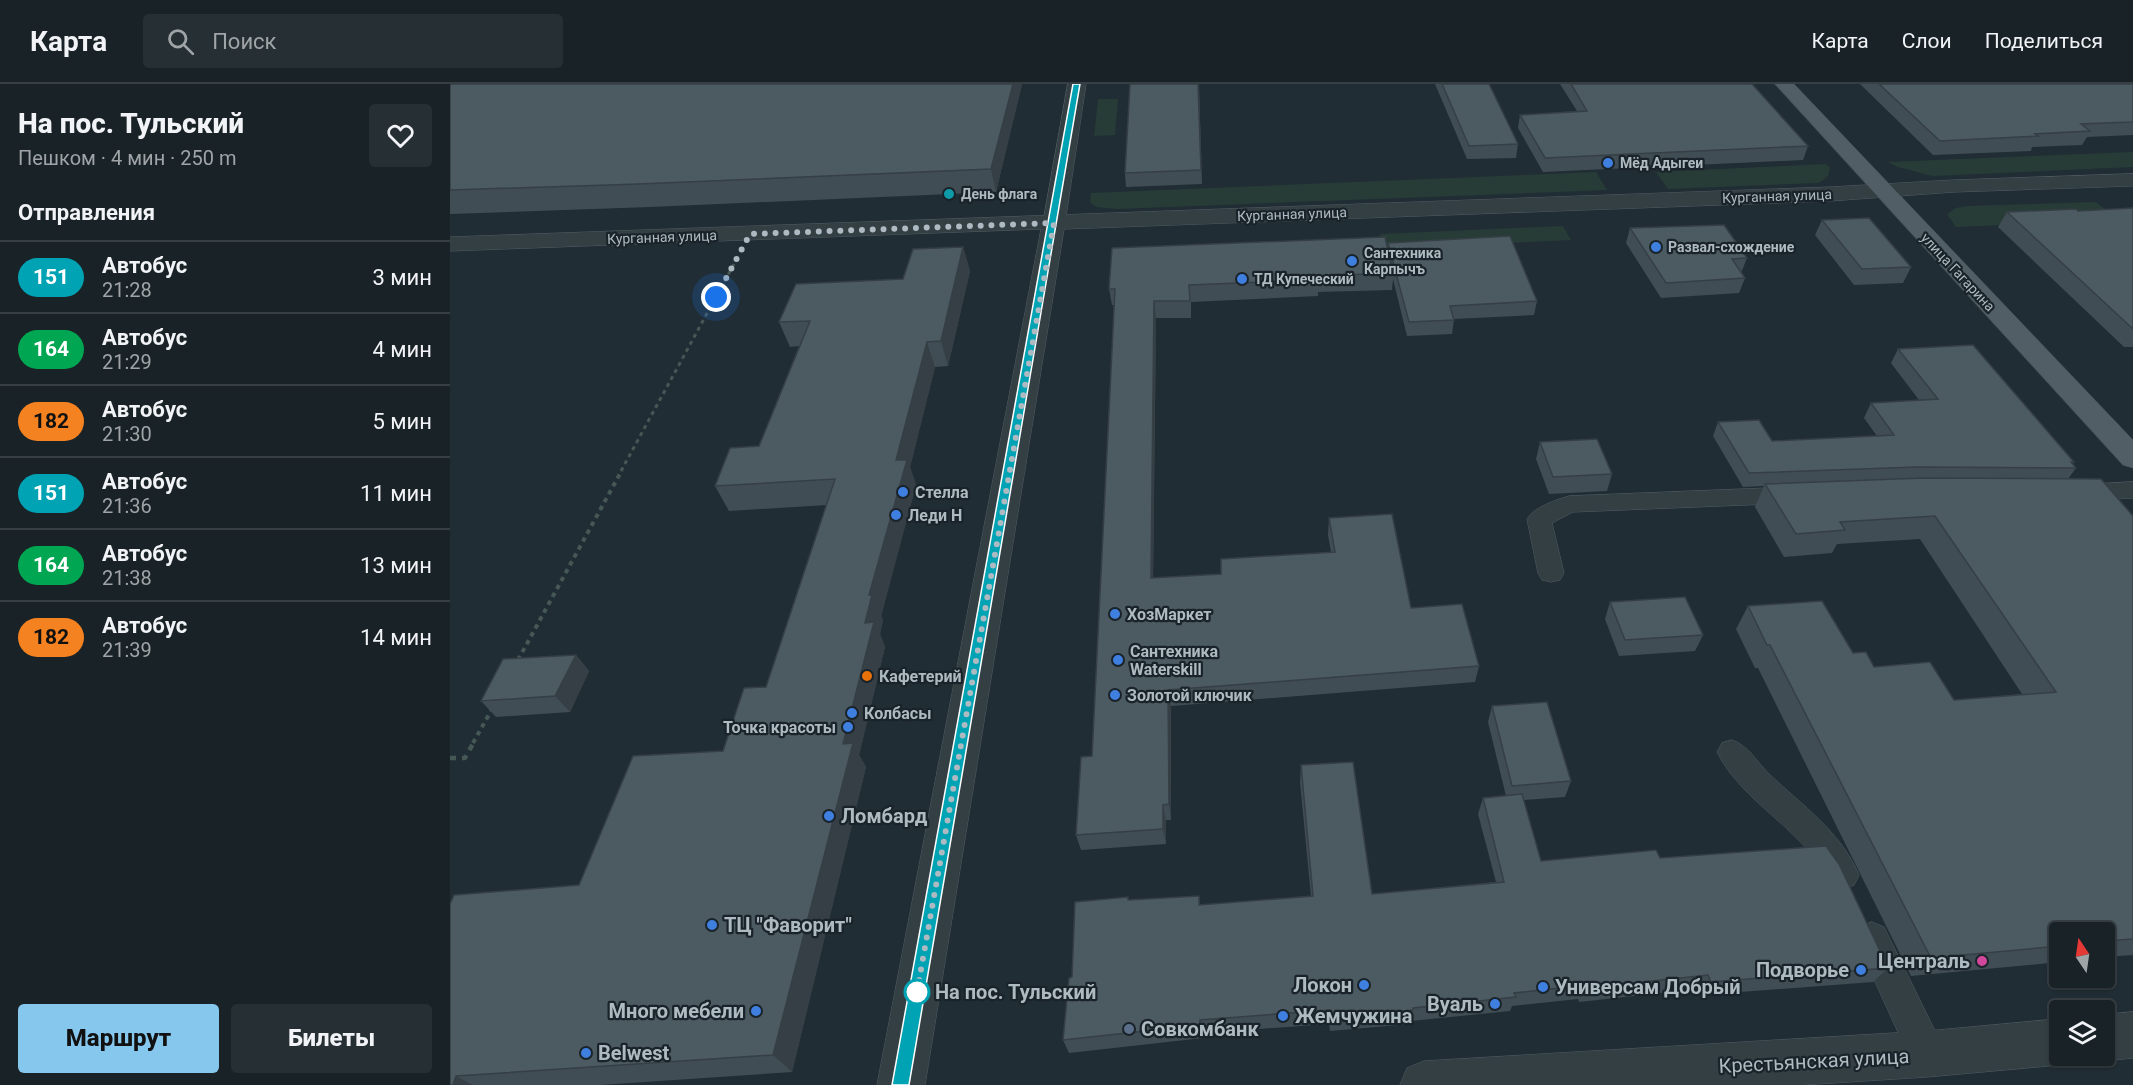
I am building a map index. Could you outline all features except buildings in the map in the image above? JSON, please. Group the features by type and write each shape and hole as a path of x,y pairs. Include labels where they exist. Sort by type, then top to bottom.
{"main road":[{"name":"улица Гагарина","path":"1784,84 2133,458"}],"street":[{"path":"901,1085 1077,84"},
{"name":"Курганная улица","path":"450,244 1054,223 2133,180"},
{"path":"2115,1037 2133,1035"},
{"name":"Крестьянская улица","path":"1424,1085 1927,1054 2049,1043"}],"lane":[{"path":"2050,493 2133,490"},
{"path":"1551,573 1539,519 1569,504 1726,500 1821,494"},
{"path":"1732,752 1746,772 1809,828 1839,868 1927,1054"}],"path":[{"path":"516,664 750,234"},
{"path":"450,758 465,758 494,706"}],"green space":[{"path":"1098,99 1118,99 1115,135 1094,136"},
{"path":"2133,152 2133,167 1933,176 1898,167 1888,162"},
{"path":"1826,164 1830,168 1829,173 1818,183 1668,189 1656,172"},
{"path":"1596,172 1607,190 1118,209 1096,207 1090,202 1091,193"},
{"path":"2096,202 2118,220 1956,227 1947,214 1956,208 1967,206"},
{"path":"1563,226 1571,240 1384,249 1380,234"}],"bus line":[{"name":"151","path":"901,1085 1077,84"}],"place":[{"name":"Мёд Адыгеи","path":"1608,163"},
{"name":"День флага","path":"949,194"},
{"name":"Развал-схождение","path":"1656,247"},
{"name":"Сантехника Карпычъ","path":"1352,261"},
{"name":"ТД Купеческий","path":"1242,279"},
{"name":"Стелла","path":"903,492"},
{"name":"Леди Н","path":"896,515"},
{"name":"ХозМаркет","path":"1115,614"},
{"name":"Сантехника Waterskill","path":"1118,660"},
{"name":"Кафетерий","path":"867,676"},
{"name":"Золотой ключик","path":"1115,695"},
{"name":"Колбасы","path":"852,713"},
{"name":"Точка красоты","path":"848,727"},
{"name":"Ломбард","path":"829,816"},
{"name":"ТЦ \"Фаворит\"","path":"712,925"},
{"name":"Централь","path":"1982,961"},
{"name":"Подворье","path":"1861,970"},
{"name":"Локон","path":"1364,985"},
{"name":"Универсам Добрый","path":"1543,987"},
{"name":"На пос. Тульский","path":"917,992"},
{"name":"Вуаль","path":"1495,1004"},
{"name":"Много мебели","path":"756,1011"},
{"name":"Жемчужина","path":"1283,1016"},
{"name":"Совкомбанк","path":"1129,1029"},
{"name":"Belwest","path":"586,1053"}],"route":[{"path":"716,297 750,234 1054,223 917,992"}]}
